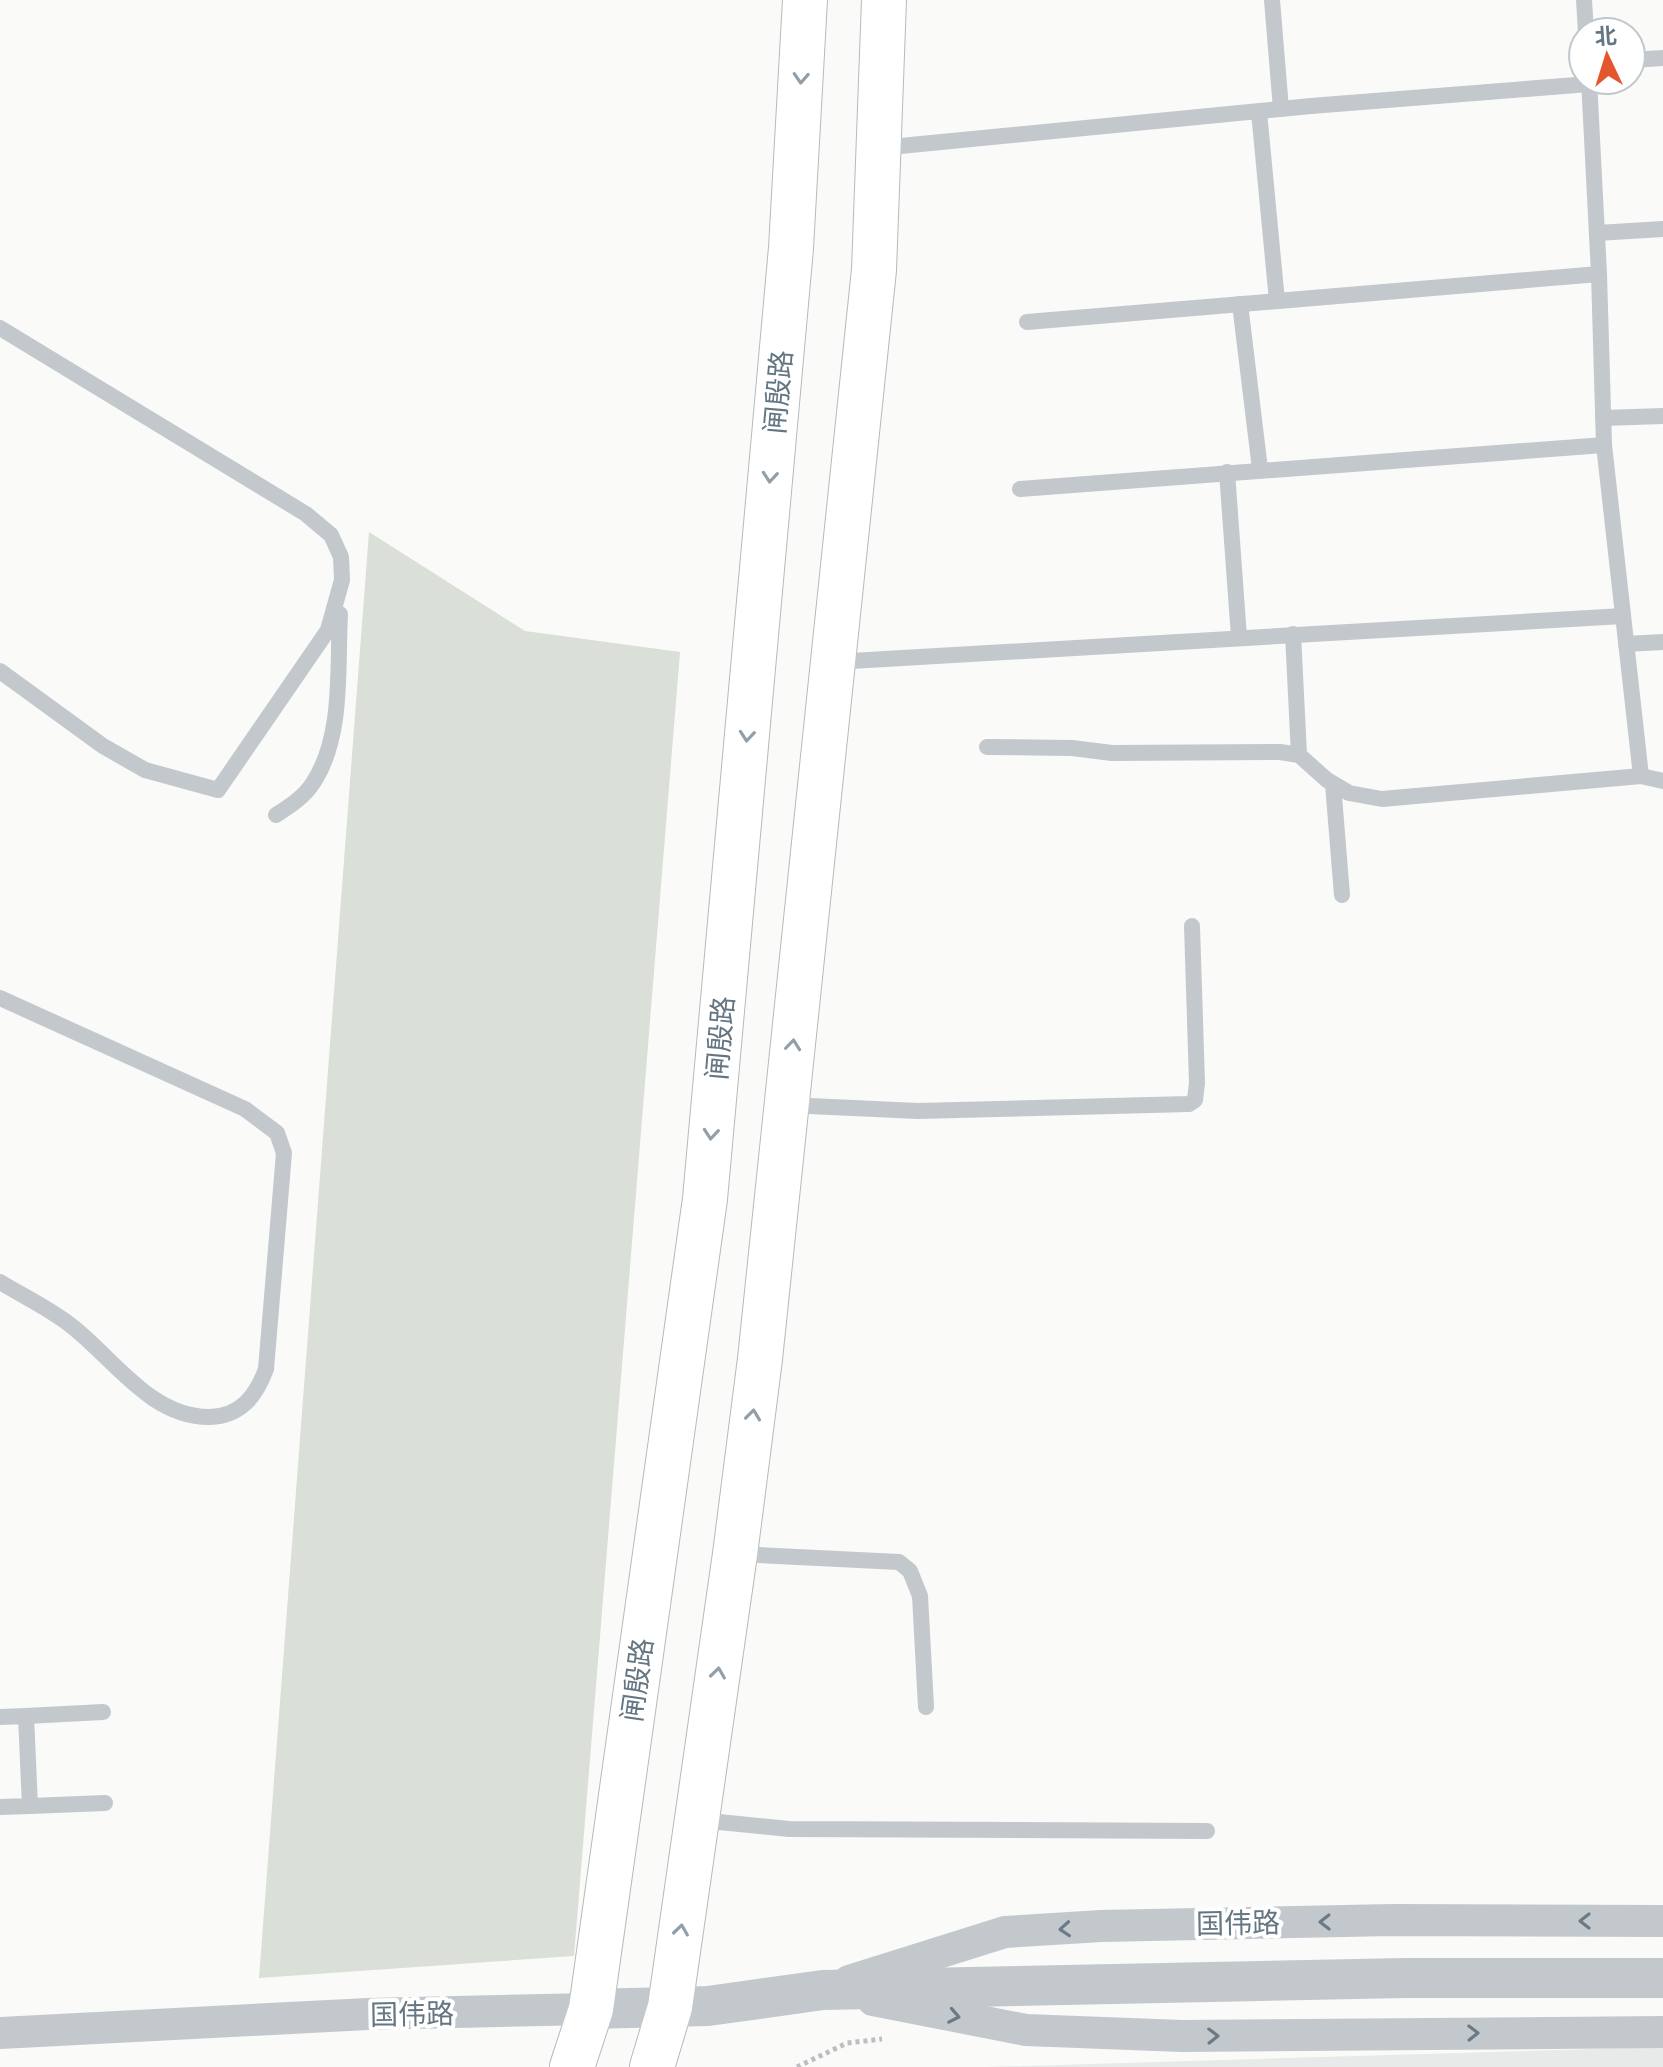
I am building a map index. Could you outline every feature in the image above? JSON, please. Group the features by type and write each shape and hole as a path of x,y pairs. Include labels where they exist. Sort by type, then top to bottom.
{"main road":[{"name":"闸殷路","path":"572,2067 591,2009 705,1199 791,248 805,0"},
{"path":"652,2067 670,2007 760,1359 874,270 884,0"}],"street":[{"name":"国伟路","path":"823,1990 1005,1932 1101,1926 1393,1920 1663,1921"},
{"name":"国伟路","path":"0,2033 368,2014 708,2006 823,1990 1405,1978 1663,1978"},
{"name":"国伟路","path":"823,1990 1026,2030 1182,2036 1663,2032"}],"lane":[{"path":"1272,0 1281,109"},
{"path":"878,148 1567,84"},
{"path":"1590,96 1604,445 1641,776"},
{"path":"1259,112 1277,301"},
{"path":"1597,233 1663,229"},
{"path":"1027,322 1599,274"},
{"path":"1240,304 1260,469"},
{"path":"0,328 306,514 331,535 341,557 342,580 335,718 327,753 313,782 296,802 276,815"},
{"path":"1603,418 1663,416"},
{"path":"1020,489 1604,445"},
{"path":"1227,472 1239,637"},
{"path":"0,671 103,746 145,770 218,790 328,630 342,580"},
{"path":"833,662 1623,616"},
{"path":"1293,634 1299,755"},
{"path":"1626,644 1663,642"},
{"path":"987,747 1072,748 1112,753 1280,752 1299,755 1333,784 1349,793 1382,799 1641,776 1663,781"},
{"path":"1333,784 1342,895"},
{"path":"787,1105 918,1111 1189,1104 1195,1100 1197,1083 1192,926"},
{"path":"0,998 245,1109 277,1133 284,1153 266,1369 258,1391 244,1406 222,1416 199,1417 171,1409 141,1389 69,1324 0,1282"},
{"path":"735,1554 899,1562 910,1571 920,1596 926,1707"},
{"path":"0,1717 103,1712"},
{"path":"26,1716 30,1806"},
{"path":"0,1807 105,1803"},
{"path":"697,1820 789,1829 1207,1831"}],"shaded area":[{"path":"369,532 525,631 680,652 574,1956 259,1978"},
{"path":"1663,2047 1663,2067 987,2067"}]}
